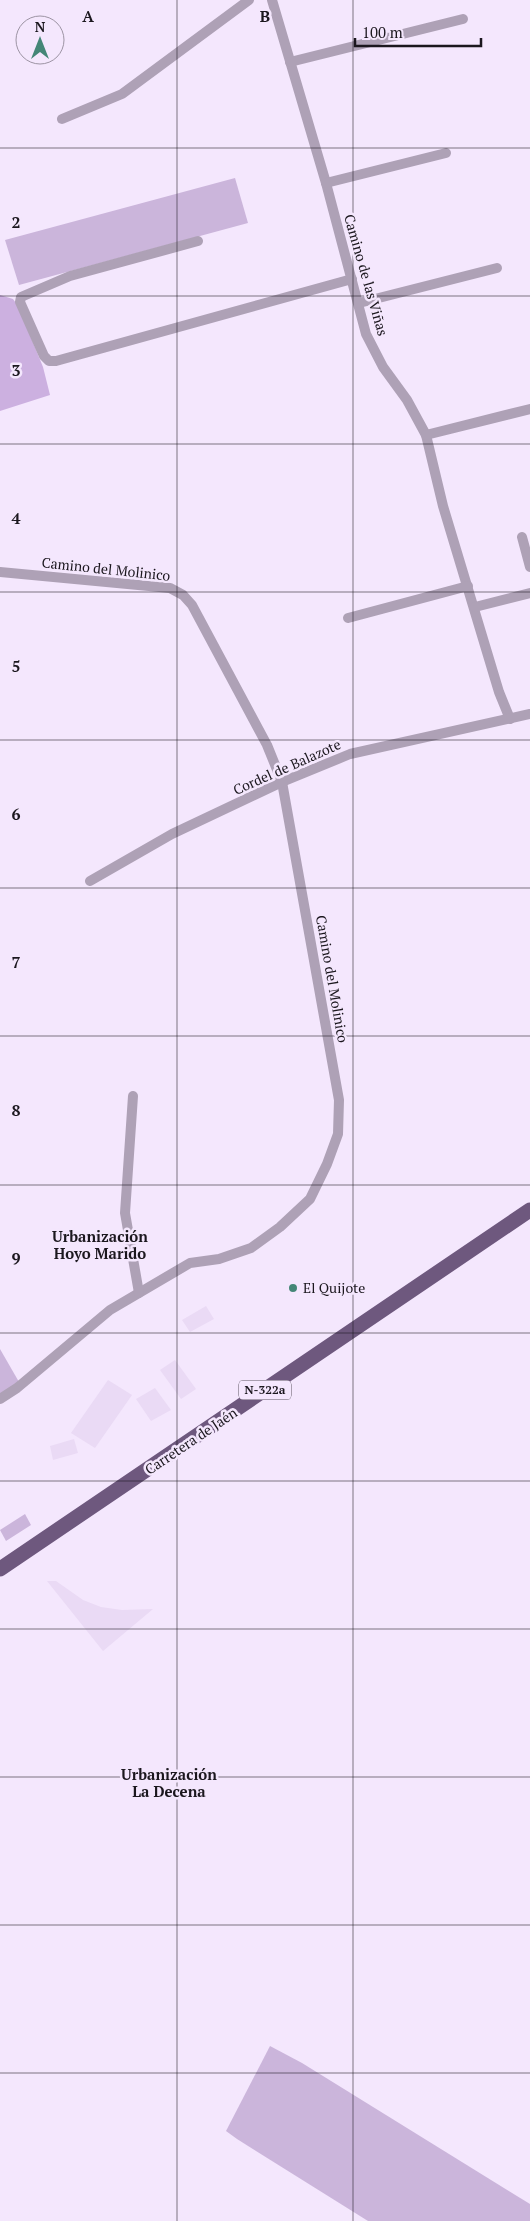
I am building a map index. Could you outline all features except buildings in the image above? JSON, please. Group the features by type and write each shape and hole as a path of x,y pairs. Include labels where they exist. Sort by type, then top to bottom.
{"highway":[{"name":"Carretera de Jaén","path":"2,1564 530,1210"}],"street":[{"path":"62,119 122,94 249,0"},
{"name":"Camino de las Viñas","path":"272,0 360,303 366,334 383,367 407,400 426,435 444,506 499,692 510,719"},
{"path":"290,62 463,19"},
{"path":"326,183 446,153"},
{"path":"198,241 70,276 21,297 20,302 44,356 49,360 56,361 352,279"},
{"path":"360,303 497,268"},
{"path":"426,435 530,410"},
{"path":"522,537 530,567"},
{"name":"Camino del Molinico","path":"0,572 170,588 183,595 192,605 254,719 282,782 338,1092 338,1134 327,1164 310,1199 280,1227 251,1248 219,1259 190,1263 110,1310 18,1388 0,1399"},
{"path":"348,618 468,586"},
{"path":"474,607 530,593"},
{"name":"Cordel de Balazote","path":"90,881 172,834 282,782 350,754 530,714"},
{"path":"133,1096 125,1213 139,1293"}],"shaded area":[{"path":"235,178 248,223 19,285 5,240"},
{"path":"0,295 13,299 18,306 43,367 50,395 0,411"},
{"path":"206,1306 214,1319 190,1332 182,1320"},
{"path":"0,1349 19,1382 0,1395"},
{"path":"175,1360 196,1389 181,1399 160,1370"},
{"path":"108,1380 132,1395 95,1448 71,1433"},
{"path":"155,1388 171,1410 151,1421 136,1399"},
{"path":"74,1439 78,1453 53,1460 50,1446"},
{"path":"25,1514 31,1525 6,1541 0,1530"},
{"path":"47,1581 56,1581 83,1600 101,1607 122,1610 153,1609 103,1651"},
{"path":"270,2046 302,2063 530,2204 530,2221 368,2221 237,2139 226,2131"}],"place":[{"name":"El Quijote","path":"293,1288"}],"district":[{"name":"Urbanización Hoyo Marido","path":"100,1246"},
{"name":"Urbanización La Decena","path":"169,1784"}]}
